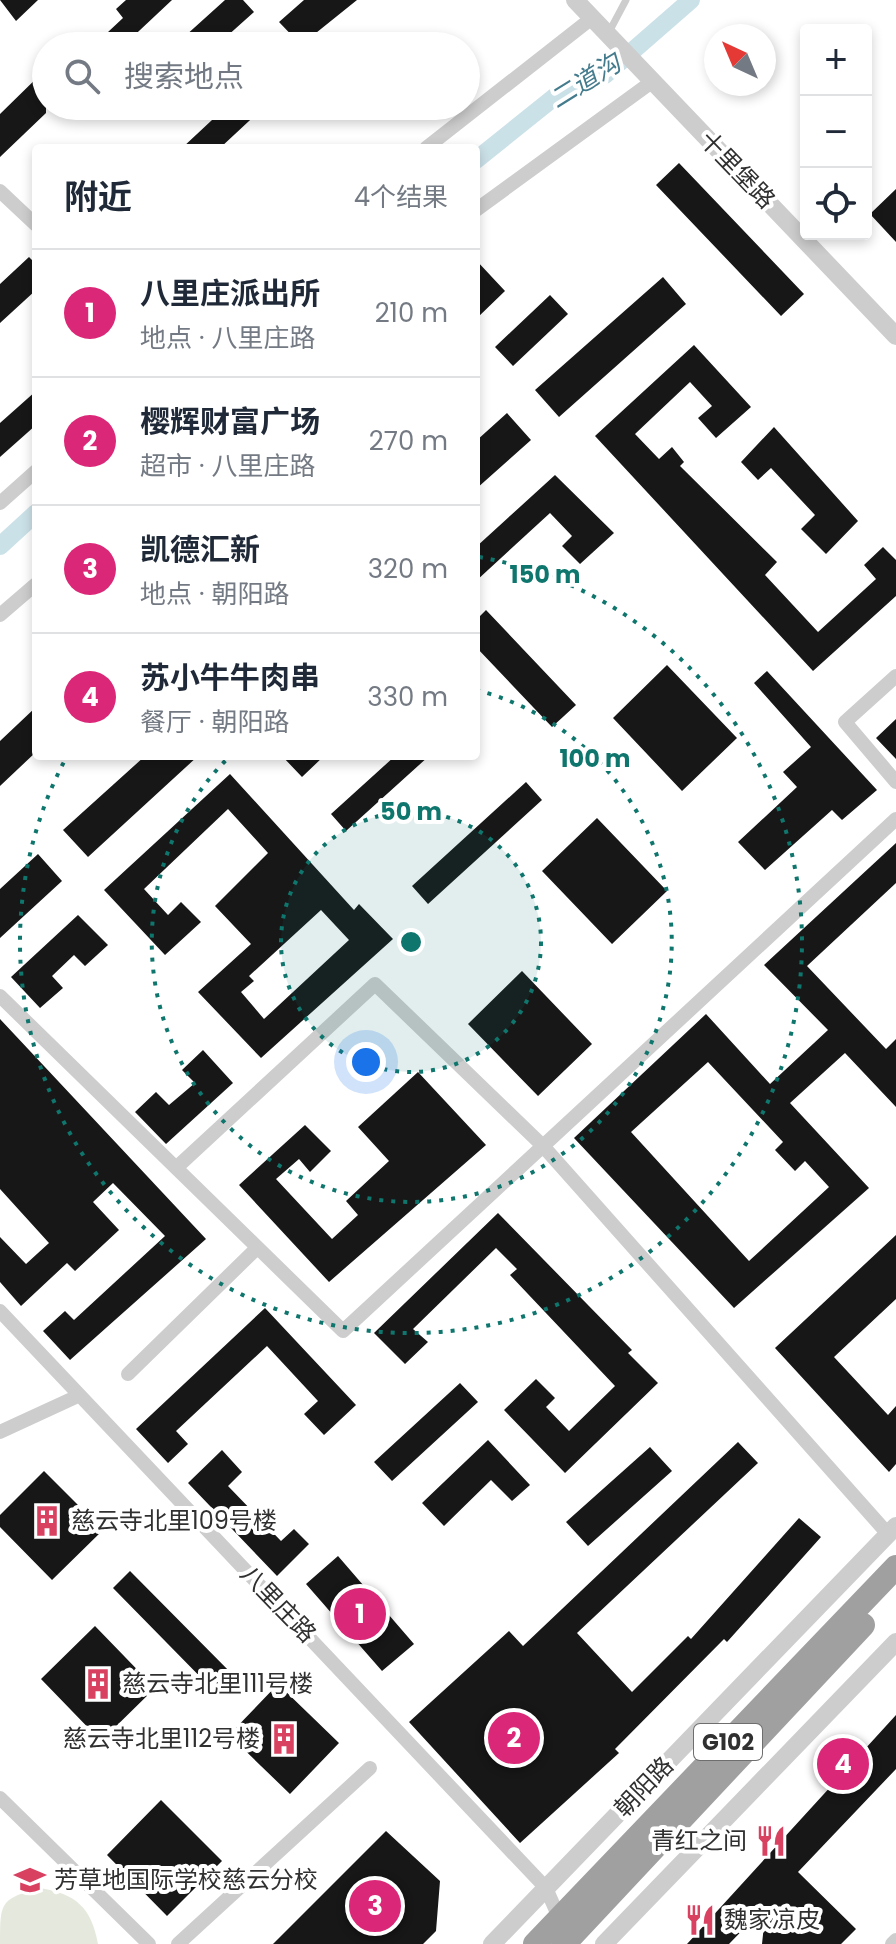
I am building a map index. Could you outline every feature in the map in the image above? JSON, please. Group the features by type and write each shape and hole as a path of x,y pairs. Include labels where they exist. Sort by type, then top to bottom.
{"highway":[{"name":"朝阳路","path":"566,1936 896,1567"},
{"name":"朝阳路","path":"535,1944 566,1936 896,1590"}],"street":[{"path":"575,0 615,41"},
{"path":"480,106 592,18"},
{"name":"十里堡路","path":"615,41 896,336"},
{"path":"480,207 649,77"},
{"path":"431,144 462,120"},
{"path":"0,191 32,221"},
{"path":"0,503 32,475"},
{"path":"0,615 32,587"},
{"path":"896,676 845,722 896,782"},
{"path":"0,996 343,1331 896,819"},
{"path":"176,1168 375,984 543,1146 892,1530"},
{"path":"128,1374 257,1248"},
{"name":"八里庄路","path":"0,1311 546,1888 566,1936"},
{"path":"0,1432 78,1396"},
{"name":"朝阳路","path":"492,1944 892,1530"},
{"path":"604,1944 896,1642"},
{"path":"178,1944 370,1768"},
{"path":"0,1798 149,1944"}],"lane":[{"path":"615,41 626,0"}],"shaded area":[{"path":"40,1888 63,1894 80,1904 91,1920 98,1944 0,1944 5,1904 17,1895"}],"building":[{"path":"0,0 38,0 16,21"},
{"path":"126,0 172,0 138,32 108,32 123,18 116,9"},
{"path":"225,0 243,0 254,12 232,32 190,32"},
{"path":"304,0 357,0 317,32 289,32 279,22"},
{"path":"32,83 32,120 39,120 0,157 0,114"},
{"path":"212,120 250,120 224,144 186,144"},
{"path":"679,163 804,294 781,316 656,185"},
{"path":"896,189 896,242 872,216 872,212"},
{"path":"29,257 32,260 32,294 0,323 0,284"},
{"path":"480,264 505,291 480,315"},
{"path":"663,277 686,304 559,417 535,390"},
{"path":"550,295 568,314 513,366 495,347"},
{"path":"694,345 751,407 716,438 698,418 712,406 690,382 635,434 659,459 672,447 684,462 680,466 777,562 765,575 818,632 876,579 864,565 883,547 896,560 896,596 813,671 595,436"},
{"path":"32,395 32,429 0,457 0,423"},
{"path":"507,413 531,440 480,485 480,437"},
{"path":"774,427 858,521 826,554 801,529 815,515 771,468 758,480 741,462"},
{"path":"555,475 614,533 580,564 562,546 572,536 550,513 480,577 480,543"},
{"path":"486,610 576,705 552,727 480,651 480,616"},
{"path":"667,665 737,738 682,791 613,718"},
{"path":"767,671 877,790 842,820 832,810 765,870 738,842 797,787 783,772 811,747 754,683"},
{"path":"32,711 32,756 0,786 0,741"},
{"path":"896,719 896,759 876,738"},
{"path":"141,760 194,760 88,857 63,830"},
{"path":"286,760 320,760 302,777"},
{"path":"391,760 425,760 346,831 331,814"},
{"path":"230,774 354,910 359,904 393,939 261,1058 198,992 251,944 215,906 268,853 228,809 144,889 168,915 181,902 201,922 165,955 104,890","holes":["321,910 349,940 264,1019 241,992 254,981 249,976"]},
{"path":"526,782 542,800 428,904 412,886"},
{"path":"597,818 667,891 612,944 542,871"},
{"path":"896,843 896,883 807,966 886,1049 896,1039 896,1107 845,1053 790,1103 869,1188 734,1308 574,1138 706,1014 770,1084 828,1030 764,965","holes":["708,1062 783,1142 775,1150 795,1171 805,1161 829,1187 749,1261 631,1132"]},
{"path":"38,854 62,881 0,938 0,889"},
{"path":"78,915 108,945 85,966 74,955 52,976 63,988 40,1008 11,977"},
{"path":"522,971 592,1044 538,1096 468,1024"},
{"path":"0,1019 206,1239 70,1360 43,1331 65,1311 74,1320 165,1236 113,1183 93,1202 119,1230 75,1271 67,1263 21,1306 0,1282 0,1237 26,1264 49,1243 0,1189"},
{"path":"203,1050 233,1083 166,1144 135,1112 156,1092 169,1105 195,1083 182,1070"},
{"path":"418,1072 486,1145 329,1282 239,1185 305,1125 331,1151 310,1172 299,1159 276,1179 332,1239 358,1215 346,1201 389,1161 358,1127"},
{"path":"498,1213 632,1350 628,1353 658,1383 565,1473 504,1410 536,1379 555,1398 546,1407 569,1431 615,1386 510,1275 517,1269 496,1248 413,1329 428,1342 405,1364 374,1333"},
{"path":"896,1235 896,1299 834,1357 888,1415 896,1406 896,1464 889,1472 775,1348"},
{"path":"265,1308 356,1405 324,1435 304,1414 318,1401 267,1346 176,1431 188,1444 168,1463 136,1429"},
{"path":"460,1383 478,1402 392,1481 374,1462"},
{"path":"488,1440 530,1485 512,1501 491,1480 444,1526 422,1503"},
{"path":"738,1442 758,1463 577,1633 632,1692 688,1636 691,1639 799,1518 821,1537 727,1642 724,1639 615,1749 619,1753 520,1843 409,1722 509,1631 523,1646"},
{"path":"650,1447 672,1471 588,1546 566,1522"},
{"path":"222,1450 242,1472 228,1486 281,1541 294,1529 309,1544 277,1576 188,1483"},
{"name":"慈云寺北里109号楼","path":"44,1471 103,1530 52,1580 0,1527 0,1515"},
{"path":"338,1556 414,1644 382,1671 306,1584"},
{"path":"130,1571 237,1679 219,1696 113,1588"},
{"name":"慈云寺北里111号楼","path":"95,1626 155,1688 101,1741 41,1679"},
{"name":"慈云寺北里112号楼","path":"278,1684 339,1743 290,1794 229,1735"},
{"path":"896,1715 896,1769 798,1872 856,1929 841,1944 762,1944 766,1906 729,1944 687,1944"},
{"path":"161,1800 222,1861 167,1916 107,1855"},
{"path":"386,1831 440,1881 436,1931 423,1944 273,1944"}],"waterway":[{"name":"二道沟","path":"480,157 557,95 605,75 691,0"},
{"name":"二道沟","path":"0,546 32,517"}],"place":[{"name":"慈云寺北里109号楼","path":"47,1521"},
{"name":"八里庄派出所","path":"360,1614"},
{"name":"慈云寺北里111号楼","path":"98,1684"},
{"name":"樱辉财富广场","path":"514,1738"},
{"name":"慈云寺北里112号楼","path":"284,1739"},
{"name":"苏小牛牛肉串","path":"843,1764"},
{"name":"青红之间","path":"771,1841"},
{"name":"芳草地国际学校慈云分校","path":"30,1880"},
{"name":"凯德汇新","path":"375,1906"},
{"name":"魏家凉皮","path":"700,1920"}]}
